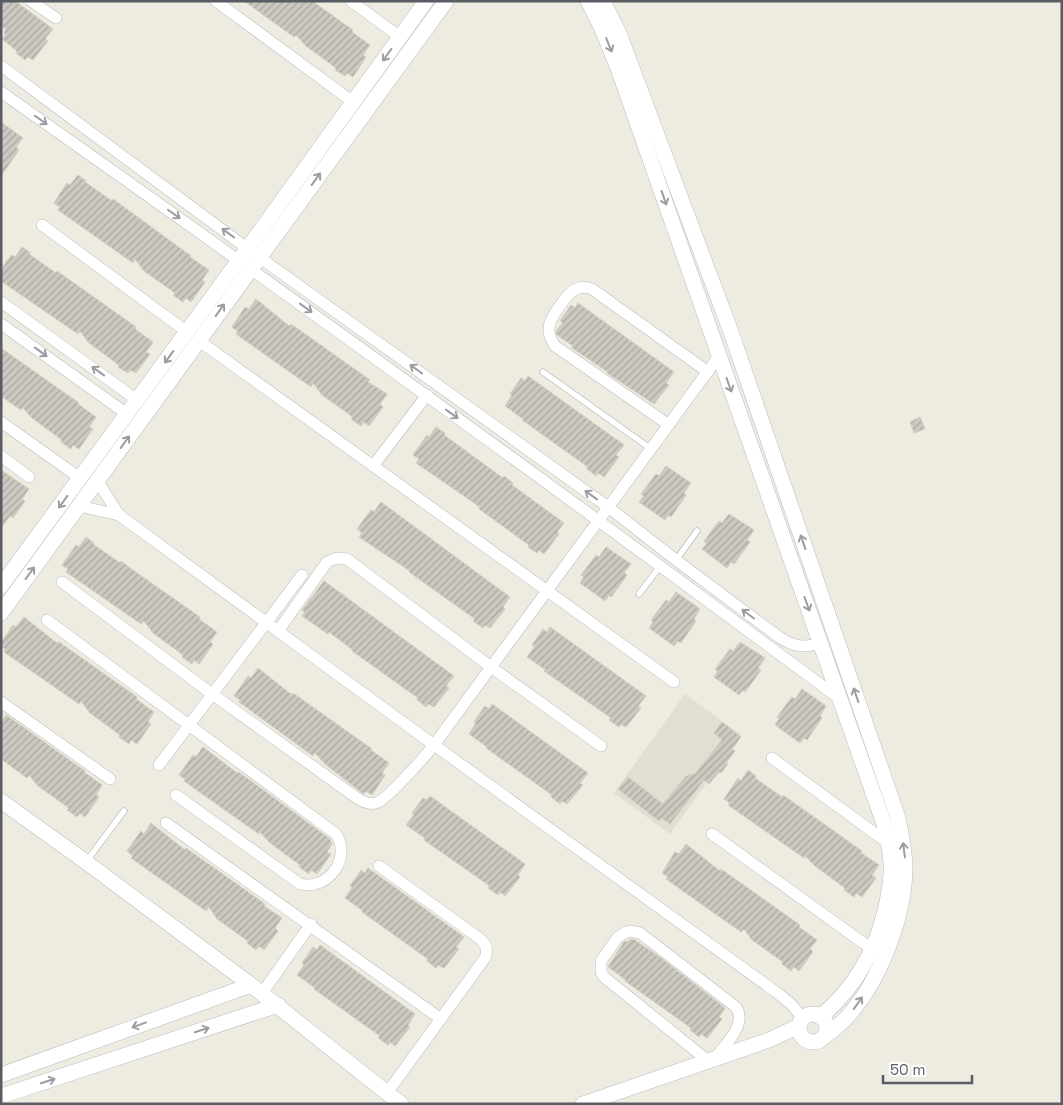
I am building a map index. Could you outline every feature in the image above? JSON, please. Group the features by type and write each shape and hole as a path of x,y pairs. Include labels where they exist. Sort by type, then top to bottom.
{"street":[{"path":"32,1 56,18"},
{"path":"216,1 353,102"},
{"path":"351,1 400,36"},
{"path":"250,258 353,102 426,1"},
{"path":"1,613 79,506 193,336 250,258 446,1"},
{"path":"588,1 620,70 719,356 879,806 888,844 892,866 890,889 885,913 873,950 849,989 820,1016"},
{"path":"97,480 119,515 776,992 790,1004 802,1028 813,1042 817,1042 824,1037 847,1017 863,996 881,963 894,930 902,897 905,865 898,818 731,332 621,40 603,1"},
{"path":"1,66 427,395 661,565 840,699"},
{"path":"1,92 250,258 608,507 788,643 801,647 821,643"},
{"path":"42,225 674,682"},
{"path":"669,425 555,346 549,334 550,322 567,296 581,287 592,289 708,372"},
{"path":"1,302 137,400"},
{"path":"1,324 127,414"},
{"path":"1,586 6,569 80,478 137,400 193,336"},
{"path":"62,582 212,694 363,802 376,803 383,800 434,745 719,356"},
{"path":"374,466 427,395"},
{"path":"1,422 80,478"},
{"path":"1,456 29,477"},
{"path":"79,506 119,515"},
{"path":"278,631 327,562 336,558 342,558 351,562 491,667 601,746"},
{"path":"159,765 302,575"},
{"path":"47,620 336,834 342,850 341,858 331,873 321,883 314,885 300,884 176,795"},
{"path":"1,702 110,779"},
{"path":"772,758 888,844"},
{"path":"1,801 257,989 401,1104"},
{"path":"166,822 311,924 441,1019"},
{"path":"712,834 873,950"},
{"path":"379,866 479,938 487,949 485,958 387,1093"},
{"path":"1,1075 257,989 311,924"},
{"path":"630,930 640,933 736,1007 740,1016 738,1027 712,1058 604,978 601,972 601,961 622,934 630,930"},
{"path":"1,1096 278,1006"},
{"path":"583,1104 802,1028 812,1014 820,1016 824,1020 827,1028 824,1037"}],"lane":[{"path":"543,372 651,449"},
{"path":"676,560 697,531"},
{"path":"639,594 661,565"},
{"path":"86,862 124,811"}],"shaded area":[{"path":"685,694 741,735 670,834 614,793"}],"building":[{"path":"1,1 15,1 53,29 45,39 48,41 33,60 28,57 25,60 2,39 6,34 4,33 6,29 1,26"},
{"path":"244,1 312,1 353,30 352,32 370,45 363,55 366,57 353,77 347,73 345,76 306,46 296,35 294,37"},
{"path":"1,122 23,138 16,147 19,150 1,176"},
{"path":"78,175 85,182 112,201 113,199 209,270 202,280 205,282 191,302 186,298 183,302 173,295 175,293 144,271 135,259 133,263 58,210 60,207 54,203 67,183 70,185"},
{"path":"22,247 56,273 57,271 136,327 135,329 153,342 146,352 150,354 136,373 130,370 128,373 118,367 119,365 89,343 80,331 78,334 1,281 1,271 6,262 12,255 15,257"},
{"path":"256,299 289,326 291,324 387,394 380,404 383,407 369,426 364,422 361,426 351,419 353,417 322,395 313,383 311,387 236,334 238,332 232,327 245,307 249,309"},
{"path":"578,303 674,372 666,383 669,385 654,404 607,373 557,335 556,331 563,323 560,321 571,305 575,308"},
{"path":"1,348 96,417 89,427 93,429 79,449 73,445 71,449 32,418 22,407 21,410 1,396"},
{"path":"528,376 624,445 616,455 619,457 604,477 598,473 596,476 587,469 588,467 505,406 512,395 510,394 521,378 525,381"},
{"path":"920,417 925,429 914,433 910,422"},
{"path":"436,427 445,433 444,435 503,478 504,476 513,483 512,485 564,523 557,532 559,534 544,554 539,550 537,553 528,547 529,545 479,509 480,507 416,463 419,459 413,455 427,435 429,437"},
{"path":"666,466 691,483 684,493 686,495 671,517 668,515 665,520 639,502 644,496 641,494 656,474 659,476"},
{"path":"1,470 29,489 22,499 25,501 13,518 10,516 1,528"},
{"path":"381,502 510,597 503,607 505,609 490,628 485,625 483,628 473,621 475,619 410,571 359,537 362,533 357,529 371,510 374,512"},
{"path":"729,514 754,530 747,540 750,542 734,564 731,562 727,568 702,549 707,543 704,542 719,521 722,523"},
{"path":"86,537 120,563 121,561 200,617 199,619 217,632 210,642 213,644 199,664 194,660 192,664 182,657 183,655 153,633 144,621 141,624 66,572 68,569 62,565 76,545 79,547"},
{"path":"606,547 631,564 624,573 627,575 620,585 611,597 609,595 605,601 580,583 584,577 581,575 596,555 599,557"},
{"path":"324,581 454,676 446,686 449,688 434,707 428,704 426,707 417,700 418,698 352,651 329,632 328,634 302,616 305,612 302,610"},
{"path":"676,592 700,609 694,619 696,621 681,643 678,641 674,646 649,628 653,622 651,620 666,600 669,602"},
{"path":"24,617 57,643 59,642 137,697 136,699 154,712 148,722 151,724 137,744 131,740 129,744 90,713 81,701 79,704 4,652 5,649 1,646 1,643 13,625 16,627"},
{"path":"550,627 646,696 638,706 641,708 626,727 621,724 619,727 609,720 611,718 527,657 535,646 532,645 543,629 547,632"},
{"path":"740,642 765,658 758,668 761,670 745,692 743,690 739,695 714,677 718,671 715,670 721,661 730,649 733,651"},
{"path":"258,668 292,695 293,693 389,763 382,773 385,775 372,795 366,791 364,794 361,792 325,764 315,753 313,756 239,702 240,700 234,696 248,676 251,678"},
{"path":"802,689 826,706 820,716 822,718 807,740 804,738 800,743 775,725 779,719 777,717 792,697 795,699"},
{"path":"492,704 588,773 580,783 583,785 567,804 562,801 560,804 551,797 552,795 469,734 476,723 474,722 485,706 489,709"},
{"path":"6,715 102,785 96,795 99,797 85,817 80,813 77,817 67,810 69,808 38,786 29,775 27,778 1,759 1,722"},
{"path":"722,722 741,737 732,749 735,751 721,773 719,772 709,784 704,780 670,824 661,818 659,821 618,789 628,777 663,804 686,776 695,774 722,740 714,733"},
{"path":"203,747 330,839 332,844 327,852 331,854 317,874 311,870 309,874 270,843 260,832 259,834 184,781 185,779 179,775 193,755 196,757"},
{"path":"748,770 756,776 755,778 782,797 783,795 879,865 872,875 876,878 862,897 856,893 854,897 805,856 804,858 728,805 730,803 724,799 738,778 741,781"},
{"path":"430,796 525,864 518,875 520,877 505,896 500,892 498,895 488,888 490,886 424,840 425,838 406,825 423,798 426,800"},
{"path":"151,823 185,850 186,848 282,918 275,928 278,931 264,950 259,946 256,950 247,943 248,941 217,919 209,907 206,911 131,858 133,856 127,851 141,831 144,834"},
{"path":"686,844 720,871 721,869 800,925 799,927 817,940 810,949 813,952 799,971 794,967 791,971 782,964 783,962 752,940 744,929 741,932 666,879 668,877 662,873 675,852 679,854"},
{"path":"368,868 464,937 456,947 459,949 444,968 438,965 436,968 427,961 428,959 345,898 352,887 350,886 361,870 365,873"},
{"path":"630,939 635,940 661,958 725,1008 719,1017 722,1019 707,1038 701,1034 699,1037 690,1030 691,1028 608,967 623,943 628,942"},
{"path":"320,945 415,1014 408,1025 410,1027 395,1046 390,1042 388,1045 378,1038 380,1036 297,975 304,965 302,963 313,947 317,950"}]}
